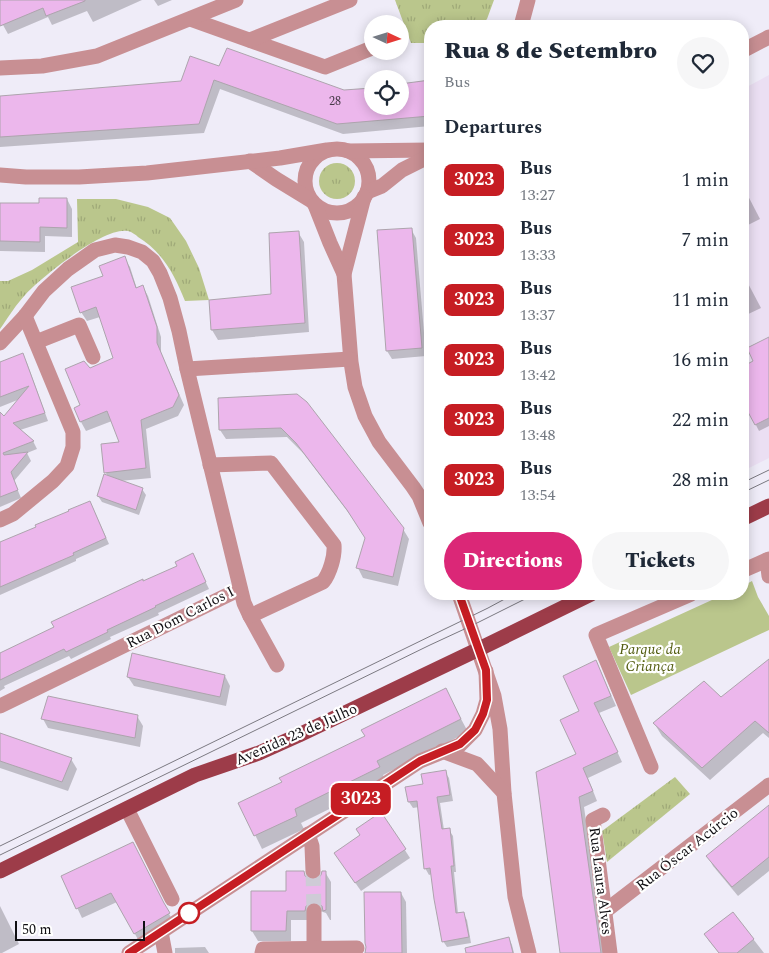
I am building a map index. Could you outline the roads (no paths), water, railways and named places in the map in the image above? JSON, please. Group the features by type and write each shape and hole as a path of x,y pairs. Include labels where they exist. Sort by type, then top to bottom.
{"main road":[{"path":"749,516 769,506"},
{"name":"Avenida 23 de Julho","path":"0,871 195,775 259,753 300,735 579,600"}],"street":[{"path":"0,68 42,66 97,56 236,0"},
{"path":"250,40 350,0"},
{"path":"523,20 528,0"},
{"path":"190,18 325,67 364,51"},
{"path":"749,47 769,37"},
{"path":"0,175 79,177 147,173 280,158 338,148 358,156 365,165 369,182 344,274 350,359 355,387 365,416 379,442 414,487 424,508"},
{"path":"327,150 317,155 309,164 305,185 344,274"},
{"path":"348,151 424,150"},
{"path":"250,161 325,210 342,212 357,206 365,195 382,186 402,170 424,159"},
{"name":"Rua Dom Carlos I","path":"0,342 25,316 44,291 95,250 115,245 128,247 142,252 154,261 170,298 177,322 240,589 0,706"},
{"path":"0,520 13,514 53,481 67,466 73,447 72,432 25,316"},
{"path":"36,342 79,324 93,357"},
{"path":"187,369 350,359"},
{"path":"210,465 271,463 334,544 328,575 323,582 250,616"},
{"path":"749,568 768,560 769,576"},
{"path":"240,589 250,616 277,665"},
{"path":"461,600 494,696 500,728 504,793 515,898 529,953"},
{"path":"651,767 596,635 676,600"},
{"path":"129,953 420,761 460,744 475,730 483,714 487,700 486,670"},
{"path":"442,751 477,764 504,793"},
{"name":"Rua Óscar Acúrcio","path":"604,912 769,785"},
{"path":"127,810 172,899"},
{"name":"Rua Laura Alves","path":"603,815 593,820 610,953"},
{"path":"308,834 312,846 313,871"},
{"path":"314,911 314,948"},
{"path":"161,932 165,953"},
{"path":"262,953 262,949 357,948"}],"tunnel":[{"path":"313,871 314,911"}],"tram line":[{"path":"749,480 769,470"},
{"path":"749,490 769,480"},
{"path":"0,846 503,600"},
{"path":"0,855 523,600"}],"park label":[{"name":"Parque da Criança","path":"650,658"}]}
